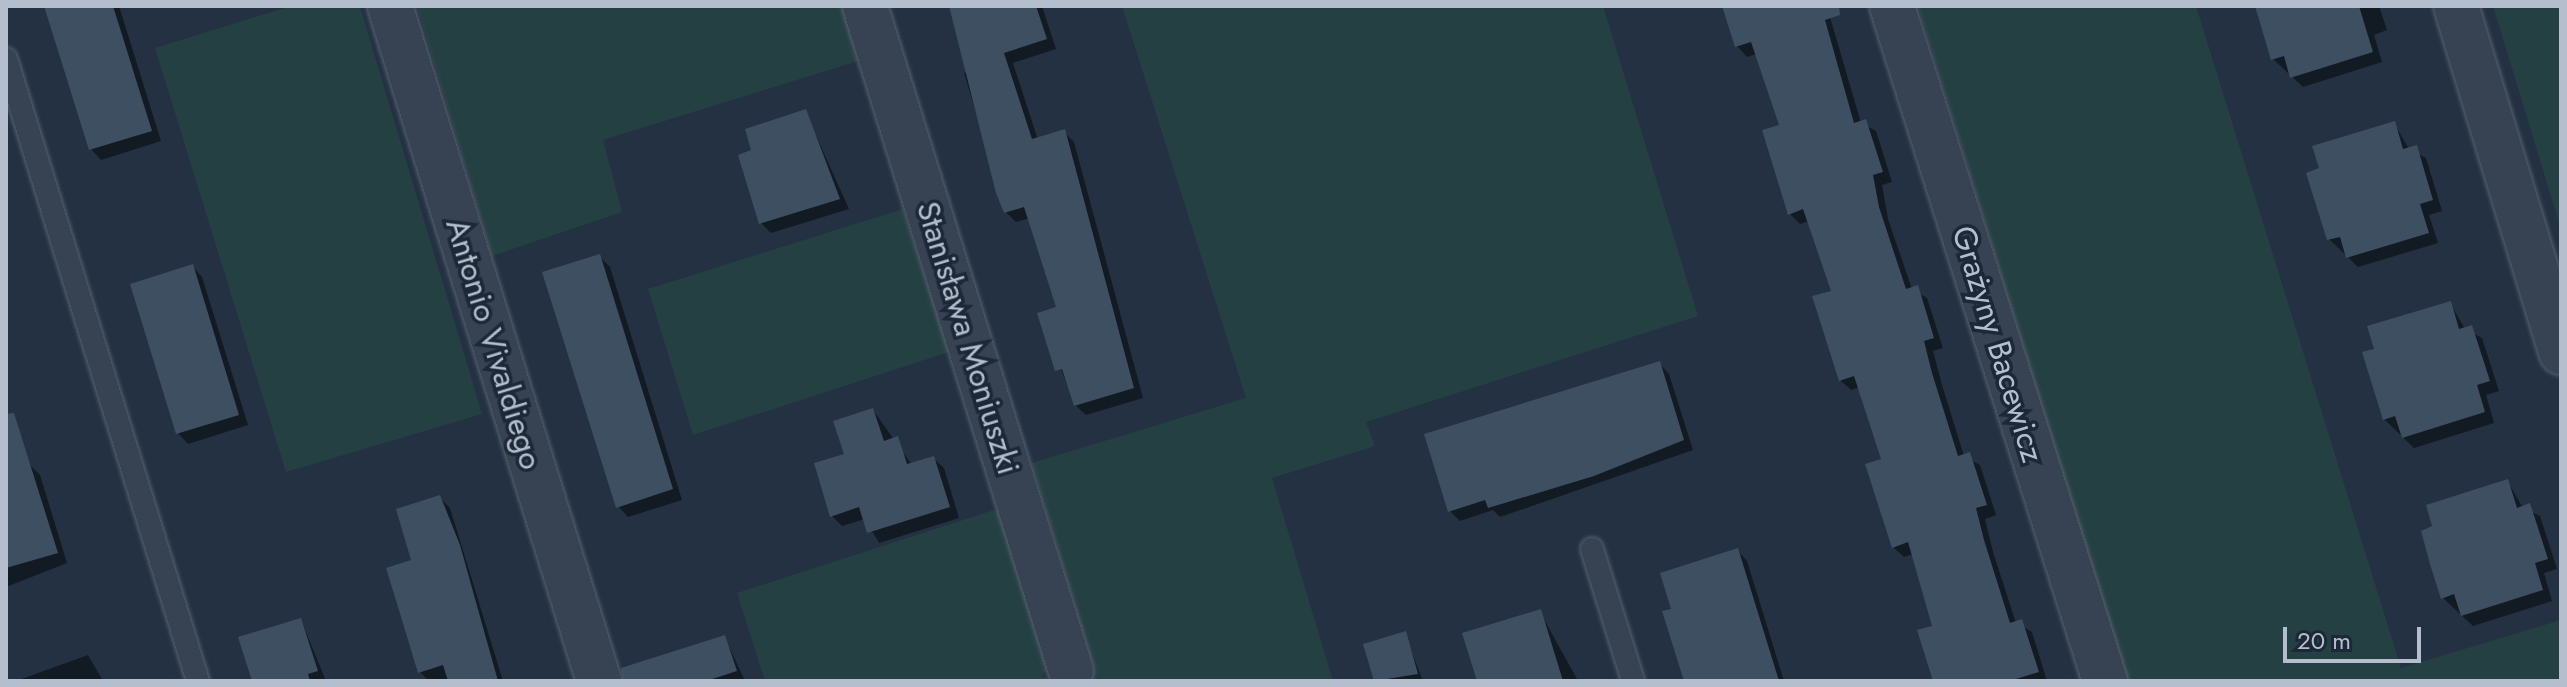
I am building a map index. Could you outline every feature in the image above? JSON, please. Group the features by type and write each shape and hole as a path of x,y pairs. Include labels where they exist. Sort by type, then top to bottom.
{"street":[{"name":"Antonio Vivaldiego","path":"390,6 599,681"},
{"name":"Stanisława Moniuszki","path":"865,6 1071,671"},
{"name":"Grażyny Bacewicz","path":"1892,6 2105,681"},
{"path":"2456,6 2561,352"}],"lane":[{"path":"6,59 198,681"},
{"path":"1592,549 1633,681"}],"green space":[{"path":"291,6 360,6 482,414 286,472 155,48"},
{"path":"417,6 843,6 858,61 603,140 622,212 492,256"},
{"path":"1122,6 1603,6 1698,316 1366,422 1375,446 1272,478 1333,681 1087,681 1094,668 1032,463 1246,398"},
{"path":"1918,6 2196,6 2401,668 2561,620 2561,681 2127,681"},
{"path":"2493,6 2561,6 2561,229"},
{"path":"903,209 949,352 693,435 648,289"},
{"path":"1000,508 1048,668 1042,676 1053,681 765,681 737,593"}],"building":[{"path":"44,6 113,6 152,131 89,150"},
{"path":"949,6 1036,6 1047,39 1004,53 1032,139 1065,129 1134,388 1074,406 1062,369 1055,371 1037,313 1056,307 1024,207 1004,213 996,193"},
{"path":"1722,6 1839,6 1840,15 1825,20 1854,123 1866,119 1883,172 1873,175 1879,207 1906,289 1918,285 1934,338 1924,341 1958,456 1970,452 1987,505 1976,508 1984,540 2010,623 2022,619 2039,672 2009,681 1933,681 1917,630 1932,626 1908,542 1892,548 1865,464 1881,459 1854,376 1839,381 1812,296 1831,291 1803,209 1788,215 1762,130 1779,125 1751,42 1735,47"},
{"path":"2255,6 2359,6 2373,52 2290,78 2284,56 2271,60"},
{"path":"806,109 840,199 759,224 738,155 751,150 745,129"},
{"path":"2395,121 2403,149 2417,145 2433,200 2420,204 2429,233 2346,258 2340,237 2327,240 2306,173 2319,168 2312,146"},
{"path":"600,254 673,489 616,508 542,272"},
{"path":"193,264 239,415 176,434 130,284"},
{"path":"2451,301 2459,329 2472,325 2490,381 2477,385 2485,412 2402,438 2395,416 2383,420 2362,352 2374,349 2367,326"},
{"path":"1660,361 1684,440 1594,476 1488,508 1485,500 1448,512 1424,434"},
{"path":"873,408 884,441 898,436 907,464 934,456 950,507 867,533 859,507 830,517 814,463 844,454 833,421"},
{"path":"14,413 58,553 6,568 6,414"},
{"path":"2508,479 2517,508 2530,503 2548,559 2535,563 2543,590 2461,616 2454,594 2441,599 2421,531 2432,526 2426,505"},
{"path":"440,495 460,545 498,681 448,681 443,665 418,673 386,568 411,560 396,509"},
{"path":"1738,548 1779,681 1684,681 1662,611 1671,609 1660,573"},
{"path":"1541,609 1563,681 1477,681 1462,633"},
{"path":"301,618 318,671 308,674 310,681 252,681 238,637"},
{"path":"1406,631 1418,674 1374,681 1363,644"},
{"path":"725,635 737,671 706,681 623,681 621,668"}]}
